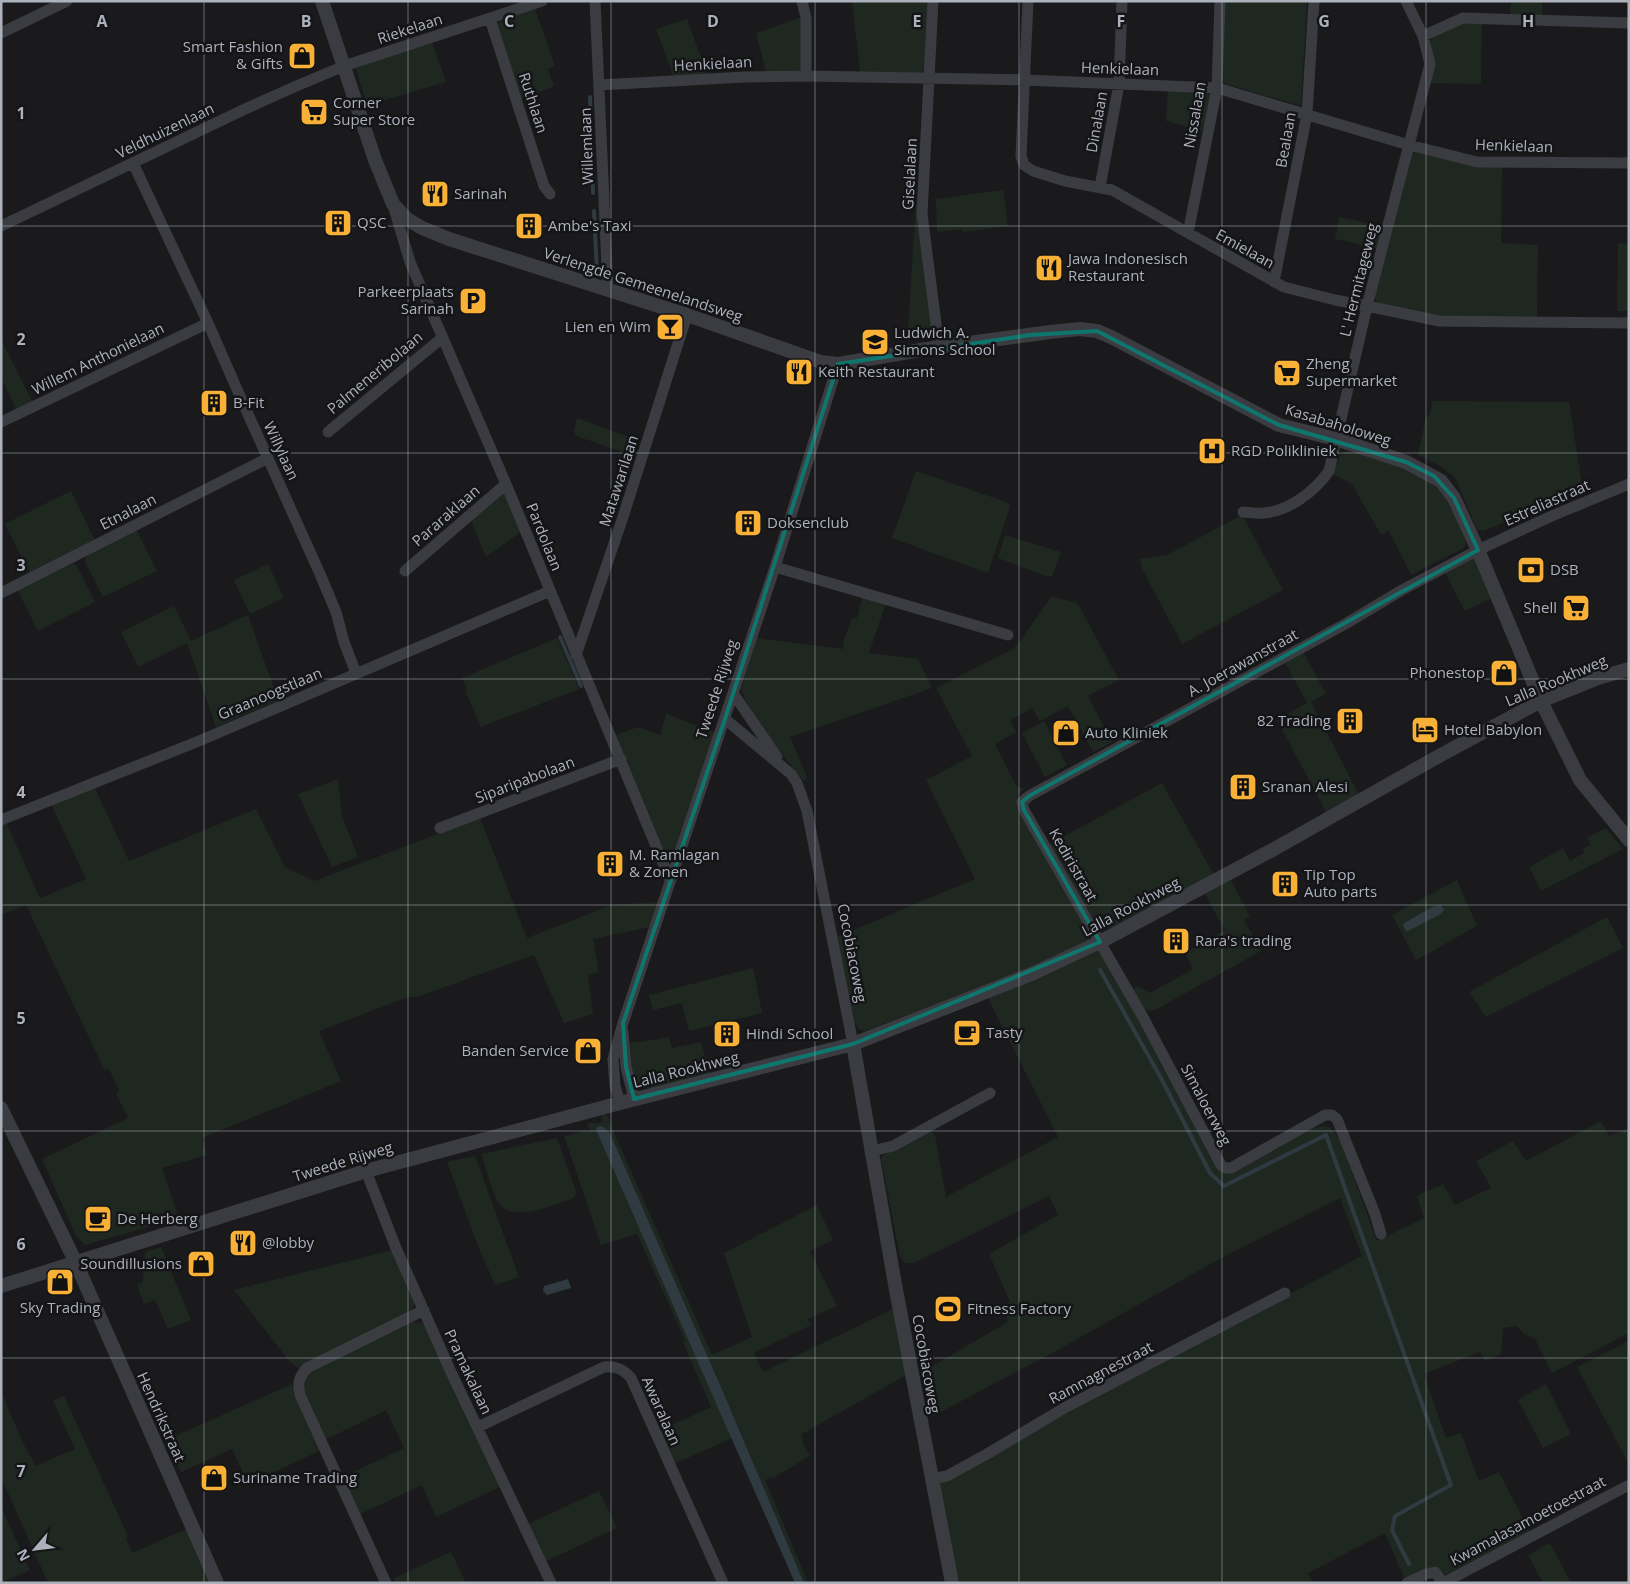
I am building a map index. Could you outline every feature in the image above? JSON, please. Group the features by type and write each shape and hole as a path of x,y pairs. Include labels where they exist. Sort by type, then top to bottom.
{"street":[{"path":"1,33 67,1"},
{"name":"Verlengde Gemeenelandsweg","path":"322,1 375,160 393,204 407,219 422,228 449,239 687,315 821,362 838,364"},
{"name":"Riekelaan","path":"344,66 542,1"},
{"name":"Willemlaan","path":"595,1 608,290"},
{"path":"802,1 806,18 806,76"},
{"name":"Giselalaan","path":"933,1 922,214 939,347"},
{"name":"Emielaan","path":"1028,1 1021,156 1024,165 1033,171 1065,181 1112,190 1284,287 1335,300 1439,321 1629,323"},
{"name":"Dinalaan","path":"1100,187 1119,84 1122,1"},
{"name":"Nissalaan","path":"1188,233 1217,88 1220,1"},
{"name":"Bealaan","path":"1274,282 1307,114 1314,1"},
{"name":"L' Hermitageweg","path":"1242,512 1263,513 1279,509 1311,492 1321,483 1329,471 1367,306 1430,64 1423,36 1406,1"},
{"path":"1423,36 1463,18 1629,23"},
{"name":"Ruthlaan","path":"490,19 544,186 550,194"},
{"name":"Veldhuizenlaan","path":"1,226 243,110 344,66"},
{"name":"Henkielaan","path":"599,85 744,77 806,76 1025,80 1217,88 1409,145 1477,162 1629,163"},
{"name":"Willylaan","path":"133,163 208,324 320,574 336,612 344,642 356,673"},
{"name":"Pardolaan","path":"393,204 410,262 506,484 670,880"},
{"name":"Matawarilaan","path":"576,655 623,517 687,315"},
{"name":"Willem Anthonielaan","path":"1,422 208,324"},
{"name":"Kasabaholoweg","path":"838,364 939,347 1080,329 1097,332 1111,337 1279,425 1336,439 1406,462 1434,476 1441,481 1454,498 1478,550 1541,702 1580,780 1629,840"},
{"name":"Palmeneribolaan","path":"328,432 442,338"},
{"name":"Tweede Rijweg","path":"1,1286 366,1170 627,1101 615,1086 613,1059 622,1023 776,568 838,364"},
{"name":"Etnalaan","path":"1,593 268,458"},
{"name":"Pararaklaan","path":"405,571 506,484"},
{"name":"Estreliastraat","path":"1478,550 1554,515 1629,484"},
{"name":"A. Joerawanstraat","path":"1022,802 1029,796 1478,550"},
{"path":"776,568 1008,635"},
{"name":"Graanoogstlaan","path":"1,820 199,741 550,591"},
{"name":"Lalla Rookhweg","path":"627,1101 853,1044 1034,973 1100,942 1268,852 1438,756 1541,702 1598,678 1629,669"},
{"name":"Cocobiacoweg","path":"733,692 797,783 807,811 853,1044 896,1290 952,1583"},
{"name":"Cocobiacoweg","path":"725,719 785,768"},
{"name":"Siparipabolaan","path":"440,828 621,759"},
{"name":"Kediristraat","path":"1022,802 1024,810 1100,942"},
{"name":"Simaloerweg","path":"1100,942 1144,1019 1221,1165 1231,1168 1325,1115 1332,1115 1337,1119 1381,1234"},
{"path":"872,1150 893,1146 990,1093"},
{"name":"Hendrikstraat","path":"1,1108 76,1263 217,1583"},
{"name":"Pramakalaan","path":"366,1170 396,1248 450,1370 550,1583"},
{"name":"Ramnagnestraat","path":"932,1479 947,1476 1066,1407 1285,1293"},
{"path":"386,1583 300,1395 298,1380 307,1368 424,1310"},
{"name":"Awaralaan","path":"478,1427 604,1367 624,1371 631,1378 722,1583"},
{"name":"Kwamalasamoetoestraat","path":"1443,1583 1627,1486"},
{"path":"1407,1583 1426,1574 1436,1572 1443,1583"}],"highlighted area":[{"path":"1097,331 1279,425 1406,462 1434,476 1454,498 1478,550 1029,796 1022,802 1024,810 1100,942 853,1044 634,1099 626,1067 623,1023 725,719 838,364 1030,335"}],"shaded area":[{"path":"852,1 928,1 925,70 917,75 860,72"},
{"path":"1224,1 1307,1 1301,106 1223,83"},
{"path":"1511,1 1542,1 1542,16 1510,15"},
{"path":"535,9 555,66 548,69 554,86 521,100 497,25 503,19"},
{"path":"802,17 802,67 800,72 766,72 756,33"},
{"path":"687,19 707,74 673,75 656,29"},
{"path":"1467,23 1482,23 1481,84 1430,83 1431,40 1443,31"},
{"path":"432,42 446,82 367,105 355,66"},
{"path":"1168,90 1198,90 1212,97 1202,131 1166,121"},
{"path":"1415,152 1502,167 1501,243 1538,245 1537,317 1442,317 1378,304 1374,297 1411,154"},
{"path":"1003,190 1008,226 963,232 962,229 937,232 936,199"},
{"path":"916,200 933,338 919,339 917,330 908,330"},
{"path":"1339,217 1381,226 1377,248 1335,239"},
{"path":"1618,243 1629,244 1629,311 1617,311"},
{"path":"1,339 33,403 17,410 1,378"},
{"path":"1433,401 1569,402 1583,491 1483,531 1477,529 1455,478 1440,466 1418,455 1426,416 1429,417"},
{"path":"577,418 637,440 632,455 576,436 574,431"},
{"path":"1346,451 1365,455 1423,474 1450,504 1464,534 1466,541 1464,548 1411,575 1389,531 1381,535 1352,484 1333,474 1340,456"},
{"path":"916,471 1009,503 1010,507 988,573 892,538"},
{"path":"71,491 95,541 30,573 5,524"},
{"path":"504,493 521,532 486,557 472,523 474,517 500,494"},
{"path":"1242,515 1283,590 1182,644 1142,569 1140,559 1167,555"},
{"path":"136,529 157,571 103,597 86,564 86,556"},
{"path":"1005,535 1061,552 1052,576 1048,577 998,558"},
{"path":"1472,557 1476,559 1494,597 1465,611 1443,569"},
{"path":"73,563 77,566 95,602 38,631 17,589"},
{"path":"268,564 284,598 250,614 234,580"},
{"path":"863,596 886,603 869,653 918,659 932,688 790,737 807,777 806,780 803,780 764,732 741,689 757,637 843,649 844,639 853,617 857,618"},
{"path":"1052,596 1078,604 1119,680 1088,696 1112,742 1093,752 1068,706 1040,721 1032,708 1010,720 1016,732 995,744 1017,787 1025,788 1018,795 1017,802 1089,933 1089,939 1032,967 865,1031 860,1030 853,1020 837,937 975,879 926,780 972,756 936,688 1015,648"},
{"path":"174,606 191,641 248,615 278,700 216,727 187,643 138,667 121,632"},
{"path":"557,638 579,689 481,727 465,690 467,689 462,678"},
{"path":"1302,650 1326,694 1311,702 1359,795 1326,812 1277,720 1307,703 1283,659"},
{"path":"666,714 716,733 677,848 672,852 665,851 660,845 616,735 638,727 660,735"},
{"path":"1044,721 1067,765 1045,777 1022,733"},
{"path":"338,779 342,816 358,857 332,867 298,794"},
{"path":"1162,783 1214,875 1116,926 1106,928 1101,926 1094,921 1048,845"},
{"path":"94,786 129,861 256,809 285,867 314,881 480,818 527,938 611,905 658,902 650,927 593,939 599,972 588,975 593,1014 564,1023 534,955 417,997 408,997 319,1031 341,1081 202,1138 207,1155 162,1168 179,1218 85,1245 76,1236 42,1159 128,1118 116,1093 119,1090 109,1069 105,1071 26,905 1,915 1,824 6,822 40,898 86,879 51,804"},
{"path":"1606,828 1623,849 1541,891 1529,867 1563,848 1570,861 1584,853 1582,849 1591,845 1587,838"},
{"path":"1231,880 1250,916 1244,920 1261,951 1155,1010 1147,1010 1138,1002 1132,991 1137,986 1150,993 1193,969 1185,953 1225,930 1205,894"},
{"path":"1457,880 1477,926 1416,960 1392,915"},
{"path":"1441,905 1444,910 1441,914 1406,931 1403,926 1404,923 1434,906"},
{"path":"1607,917 1623,948 1486,1017 1469,992"},
{"path":"1099,950 1138,1016 1219,1170 1312,1129 1322,1126 1329,1127 1340,1140 1377,1241 1424,1218 1417,1196 1443,1184 1455,1205 1491,1188 1476,1161 1513,1141 1526,1161 1601,1121 1609,1136 1629,1128 1629,1333 1552,1373 1535,1339 1524,1334 1517,1326 1503,1328 1501,1354 1485,1361 1480,1352 1424,1374 1446,1438 1461,1433 1479,1481 1499,1472 1530,1532 1445,1575 1434,1566 1405,1580 1385,1533 1308,1573 1313,1583 957,1583 941,1482 1059,1416 1362,1256 1340,1198 1223,1257 1056,1351 933,1416 924,1371 1008,1322 1004,1309 1010,1302 989,1254 1058,1215 1049,1196 920,1260 906,1263 900,1257 881,1159 883,1155 926,1131 931,1131 935,1135 946,1197 1058,1137 988,998 1041,977"},
{"path":"753,968 762,1013 689,1031 682,1003 653,1010 649,995"},
{"path":"669,1037 672,1048 701,1042 710,1074 654,1088 646,1088 639,1084 632,1072 630,1042"},
{"path":"603,1115 608,1117 712,1355 752,1337 724,1253 817,1205 833,1240 810,1251 837,1306 808,1319 811,1325 754,1353 763,1372 893,1309 906,1375 802,1434 804,1446 811,1455 773,1478 765,1480 808,1583 804,1583 613,1140 596,1130 732,1438 674,1464 659,1431 711,1407 683,1342 685,1340 637,1234 601,1245 564,1136 590,1130 587,1123 602,1123"},
{"path":"602,1126 609,1132 613,1140 804,1583 795,1583 596,1130 597,1127"},
{"path":"557,1138 576,1191 575,1196 533,1211 512,1212 504,1208 495,1197 481,1154"},
{"path":"475,1156 519,1277 495,1285 478,1246 447,1162"},
{"path":"161,1247 191,1320 168,1329 155,1300 144,1304 137,1285 143,1282 145,1252"},
{"path":"392,1250 415,1302 413,1308 300,1369 290,1362 234,1290"},
{"path":"568,1279 571,1288 547,1295 543,1291 544,1286"},
{"path":"411,1322 422,1323 425,1326 502,1486 436,1517 422,1485 358,1515 341,1478 404,1448 386,1410 325,1440 305,1397 303,1382 311,1369"},
{"path":"1629,1341 1629,1464 1577,1367"},
{"path":"292,1384 293,1392 319,1451 266,1476 264,1471 246,1479 232,1449 181,1472 166,1440"},
{"path":"1546,1384 1571,1434 1543,1448 1518,1400"},
{"path":"1,1392 23,1443 36,1466 75,1449 53,1400 64,1396 128,1536 126,1538 132,1553 189,1528 213,1583 48,1583 1,1477"},
{"path":"599,1491 617,1528 546,1561 528,1524"},
{"path":"1,1507 30,1570 1,1583"},
{"path":"1550,1543 1571,1583 1543,1583 1528,1555"},
{"path":"451,1552 466,1583 396,1583 394,1578"}],"waterway":[{"path":"590,97 593,193"},
{"path":"594,211 597,274"},
{"path":"560,637 581,686"},
{"path":"1100,970 1161,1078 1210,1173 1224,1186 1326,1135 1451,1485 1395,1516 1392,1530 1409,1564"}],"place":[{"name":"Smart Fashion & Gifts","path":"302,56"},
{"name":"Corner Super Store","path":"314,112"},
{"name":"Sarinah","path":"435,194"},
{"name":"QSC","path":"338,223"},
{"name":"Ambe's Taxi","path":"529,226"},
{"name":"Jawa Indonesisch Restaurant","path":"1049,268"},
{"name":"Parkeerplaats Sarinah","path":"473,301"},
{"name":"Lien en Wim","path":"670,327"},
{"name":"Ludwich A. Simons School","path":"875,342"},
{"name":"Keith Restaurant","path":"799,372"},
{"name":"Zheng Supermarket","path":"1287,373"},
{"name":"B-Fit","path":"214,403"},
{"name":"RGD Polikliniek","path":"1212,451"},
{"name":"Doksenclub","path":"748,523"},
{"name":"DSB","path":"1531,570"},
{"name":"Shell","path":"1576,608"},
{"name":"Phonestop","path":"1504,673"},
{"name":"82 Trading","path":"1350,721"},
{"name":"Hotel Babylon","path":"1425,730"},
{"name":"Auto Kliniek","path":"1066,733"},
{"name":"Sranan Alesi","path":"1243,787"},
{"name":"M. Ramlagan & Zonen","path":"610,864"},
{"name":"Tip Top Auto parts","path":"1285,884"},
{"name":"Rara's trading","path":"1176,941"},
{"name":"Tasty","path":"967,1033"},
{"name":"Hindi School","path":"727,1034"},
{"name":"Banden Service","path":"588,1051"},
{"name":"De Herberg","path":"98,1219"},
{"name":"@lobby","path":"243,1243"},
{"name":"Soundillusions","path":"201,1264"},
{"name":"Sky Trading","path":"60,1282"},
{"name":"Fitness Factory","path":"948,1309"},
{"name":"Suriname Trading","path":"214,1478"}]}
